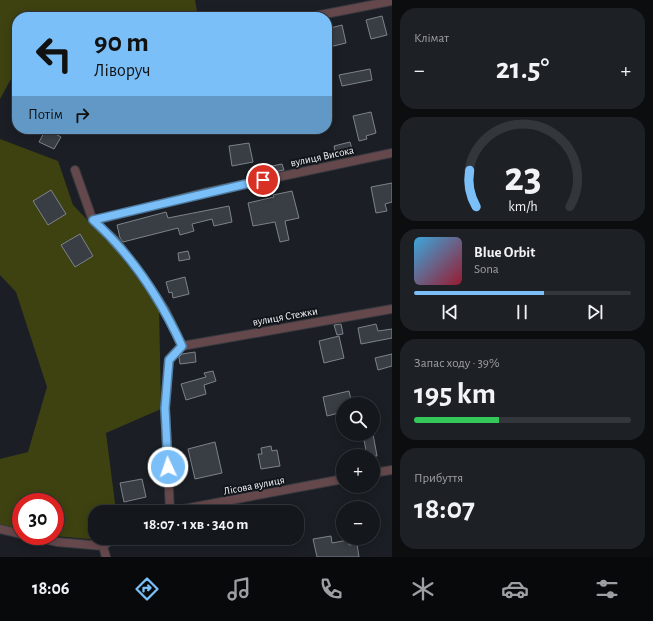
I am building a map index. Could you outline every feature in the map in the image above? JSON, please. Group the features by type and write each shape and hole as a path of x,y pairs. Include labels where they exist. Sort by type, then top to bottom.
{"street":[{"path":"332,13 392,1"},
{"name":"вулиця Висока","path":"93,220 203,192 392,153"},
{"path":"75,170 93,220 114,239 145,280 165,310 182,346 169,360 165,408 169,505"},
{"name":"вулиця Стежки","path":"182,346 392,309"},
{"path":"380,472 392,470"},
{"name":"Лісова вулиця","path":"206,505 336,480"},
{"path":"0,529 12,532"},
{"path":"64,543 103,546 106,557"}],"green space":[{"path":"0,0 195,0 197,12 12,12 12,77 0,99"},
{"path":"0,139 58,161 73,205 126,260 159,306 161,409 106,433 115,505 88,505 88,539 64,537 64,493 12,493 12,532 0,531 0,459 28,452 47,387 16,292 0,275"}],"building":[{"path":"382,16 387,35 371,39 366,20"},
{"path":"342,25 346,43 332,46 332,28"},
{"path":"370,69 372,80 342,86 339,75"},
{"path":"371,112 376,133 366,136 367,139 359,141 353,116"},
{"path":"43,134 55,134 61,137 54,149 39,142"},
{"path":"350,142 353,153 336,156 334,146"},
{"path":"249,143 253,162 232,166 229,146"},
{"path":"282,164 284,170 269,173 267,167"},
{"path":"392,183 392,202 385,204 387,211 376,213 371,187"},
{"path":"51,190 66,214 48,225 33,201"},
{"path":"292,191 299,218 285,221 289,240 280,242 275,222 253,226 248,203"},
{"path":"229,206 232,222 214,226 212,219 192,224 194,231 180,235 178,228 123,242 120,238 117,225 166,212 168,218"},
{"path":"80,234 93,256 75,267 61,245"},
{"path":"188,251 190,259 179,261 178,253"},
{"path":"185,277 189,294 173,298 172,292 169,293 166,282"},
{"path":"341,324 343,334 337,335 334,325"},
{"path":"376,324 378,331 392,329 392,338 361,344 358,328"},
{"path":"339,336 344,358 324,363 319,341"},
{"path":"195,352 196,362 180,364 179,357 182,354"},
{"path":"392,354 392,366 378,370 375,358"},
{"path":"213,371 216,381 204,385 206,394 186,400 181,384 206,377 204,373"},
{"path":"349,391 350,397 336,397 336,414 327,416 323,397"},
{"path":"364,441 374,441 376,449 366,449"},
{"path":"215,442 222,473 195,479 188,449"},
{"path":"271,446 272,451 277,450 280,466 261,469 258,454 262,454 261,448"},
{"path":"142,479 146,497 124,502 120,483"},
{"path":"331,536 332,543 336,542 336,545 357,545 359,557 317,557 313,539"}],"route":[{"path":"168,467 165,408 169,360 182,346 165,310 145,280 114,239 93,220 203,192 263,180"}]}
